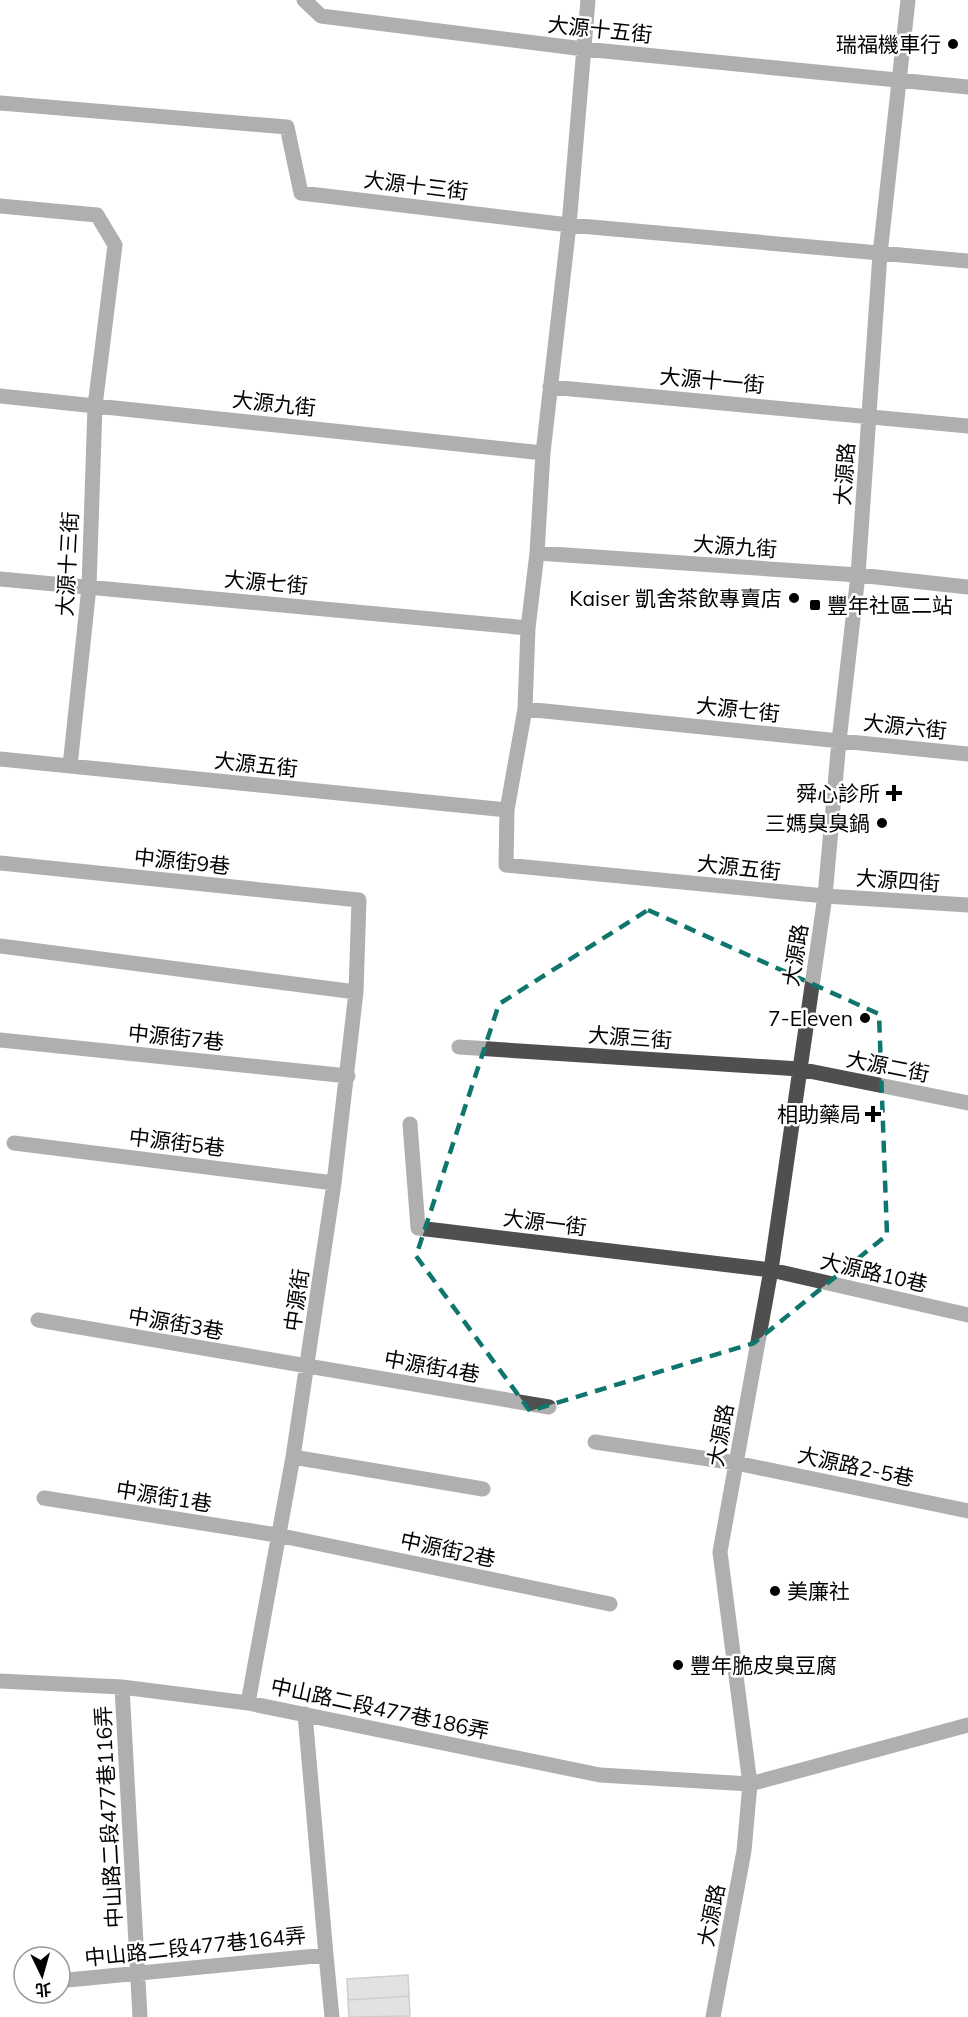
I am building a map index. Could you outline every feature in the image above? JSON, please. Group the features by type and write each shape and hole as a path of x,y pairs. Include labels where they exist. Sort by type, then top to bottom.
{"street":[{"name":"大源十五街","path":"304,0 321,16 584,49 968,87"},
{"path":"507,810 525,709 528,628 537,553 543,453 569,225 588,0"},
{"name":"大源路","path":"713,2017 744,1851 750,1784 720,1552 771,1270 825,896 838,741 858,575 880,254 908,0"},
{"name":"大源十三街","path":"0,103 287,127 300,193 569,225 968,261"},
{"name":"大源十三街","path":"0,206 97,215 114,244 95,406 89,587 70,766"},
{"name":"大源十一街","path":"550,387 870,415 968,426"},
{"name":"大源九街","path":"0,396 543,453"},
{"name":"大源九街","path":"537,553 858,575 968,587"},
{"name":"大源七街","path":"0,579 528,628"},
{"name":"大源七街","path":"525,709 838,741"},
{"name":"大源六街","path":"838,741 968,754"},
{"name":"大源五街","path":"0,759 507,810 506,865 825,896"},
{"name":"中源街9巷","path":"0,863 359,900"},
{"name":"大源四街","path":"825,896 968,905"},
{"name":"中源街","path":"248,1702 293,1457 334,1183 356,992 359,900"},
{"path":"0,946 356,992"},
{"name":"中源街7巷","path":"0,1040 348,1076"},
{"name":"大源三街","path":"459,1047 799,1070"},
{"name":"大源二街","path":"799,1070 968,1104"},
{"name":"大源一街","path":"410,1124 418,1228 771,1270"},
{"name":"中源街5巷","path":"14,1143 334,1183"},
{"name":"大源路10巷","path":"771,1270 968,1315"},
{"name":"中源街3巷","path":"38,1320 308,1366"},
{"name":"中源街4巷","path":"308,1366 549,1407"},
{"name":"大源路2-5巷","path":"595,1442 736,1463 968,1511"},
{"path":"293,1457 483,1490"},
{"name":"中源街1巷","path":"44,1498 277,1535"},
{"name":"中源街2巷","path":"277,1535 610,1604"},
{"name":"中山路二段477巷186弄","path":"0,1681 122,1687 248,1702 600,1775 750,1784"},
{"name":"中山路二段477巷116弄","path":"122,1687 140,2017"},
{"name":"中山路二段477巷164弄","path":"305,1714 332,2017"},
{"path":"750,1784 968,1725"},
{"name":"中山路二段477巷164弄","path":"72,1980 326,1954"}],"highlighted area":[{"path":"648,910 879,1014 887,1235 754,1343 530,1411 416,1256 499,1004"}],"building":[{"path":"408,1975 409,1996 348,2000 347,1979"},
{"path":"409,1996 410,2016 349,2017 348,2000"}],"place":[{"name":"瑞福機車行","path":"953,44"},
{"name":"Kaiser 凱舍茶飲專賣店","path":"794,598"},
{"name":"豐年社區二站","path":"815,605"},
{"name":"舜心診所","path":"894,793"},
{"name":"三媽臭臭鍋","path":"882,823"},
{"name":"7-Eleven","path":"865,1018"},
{"name":"相助藥局","path":"873,1114"},
{"name":"美廉社","path":"775,1591"},
{"name":"豐年脆皮臭豆腐","path":"678,1665"}]}
